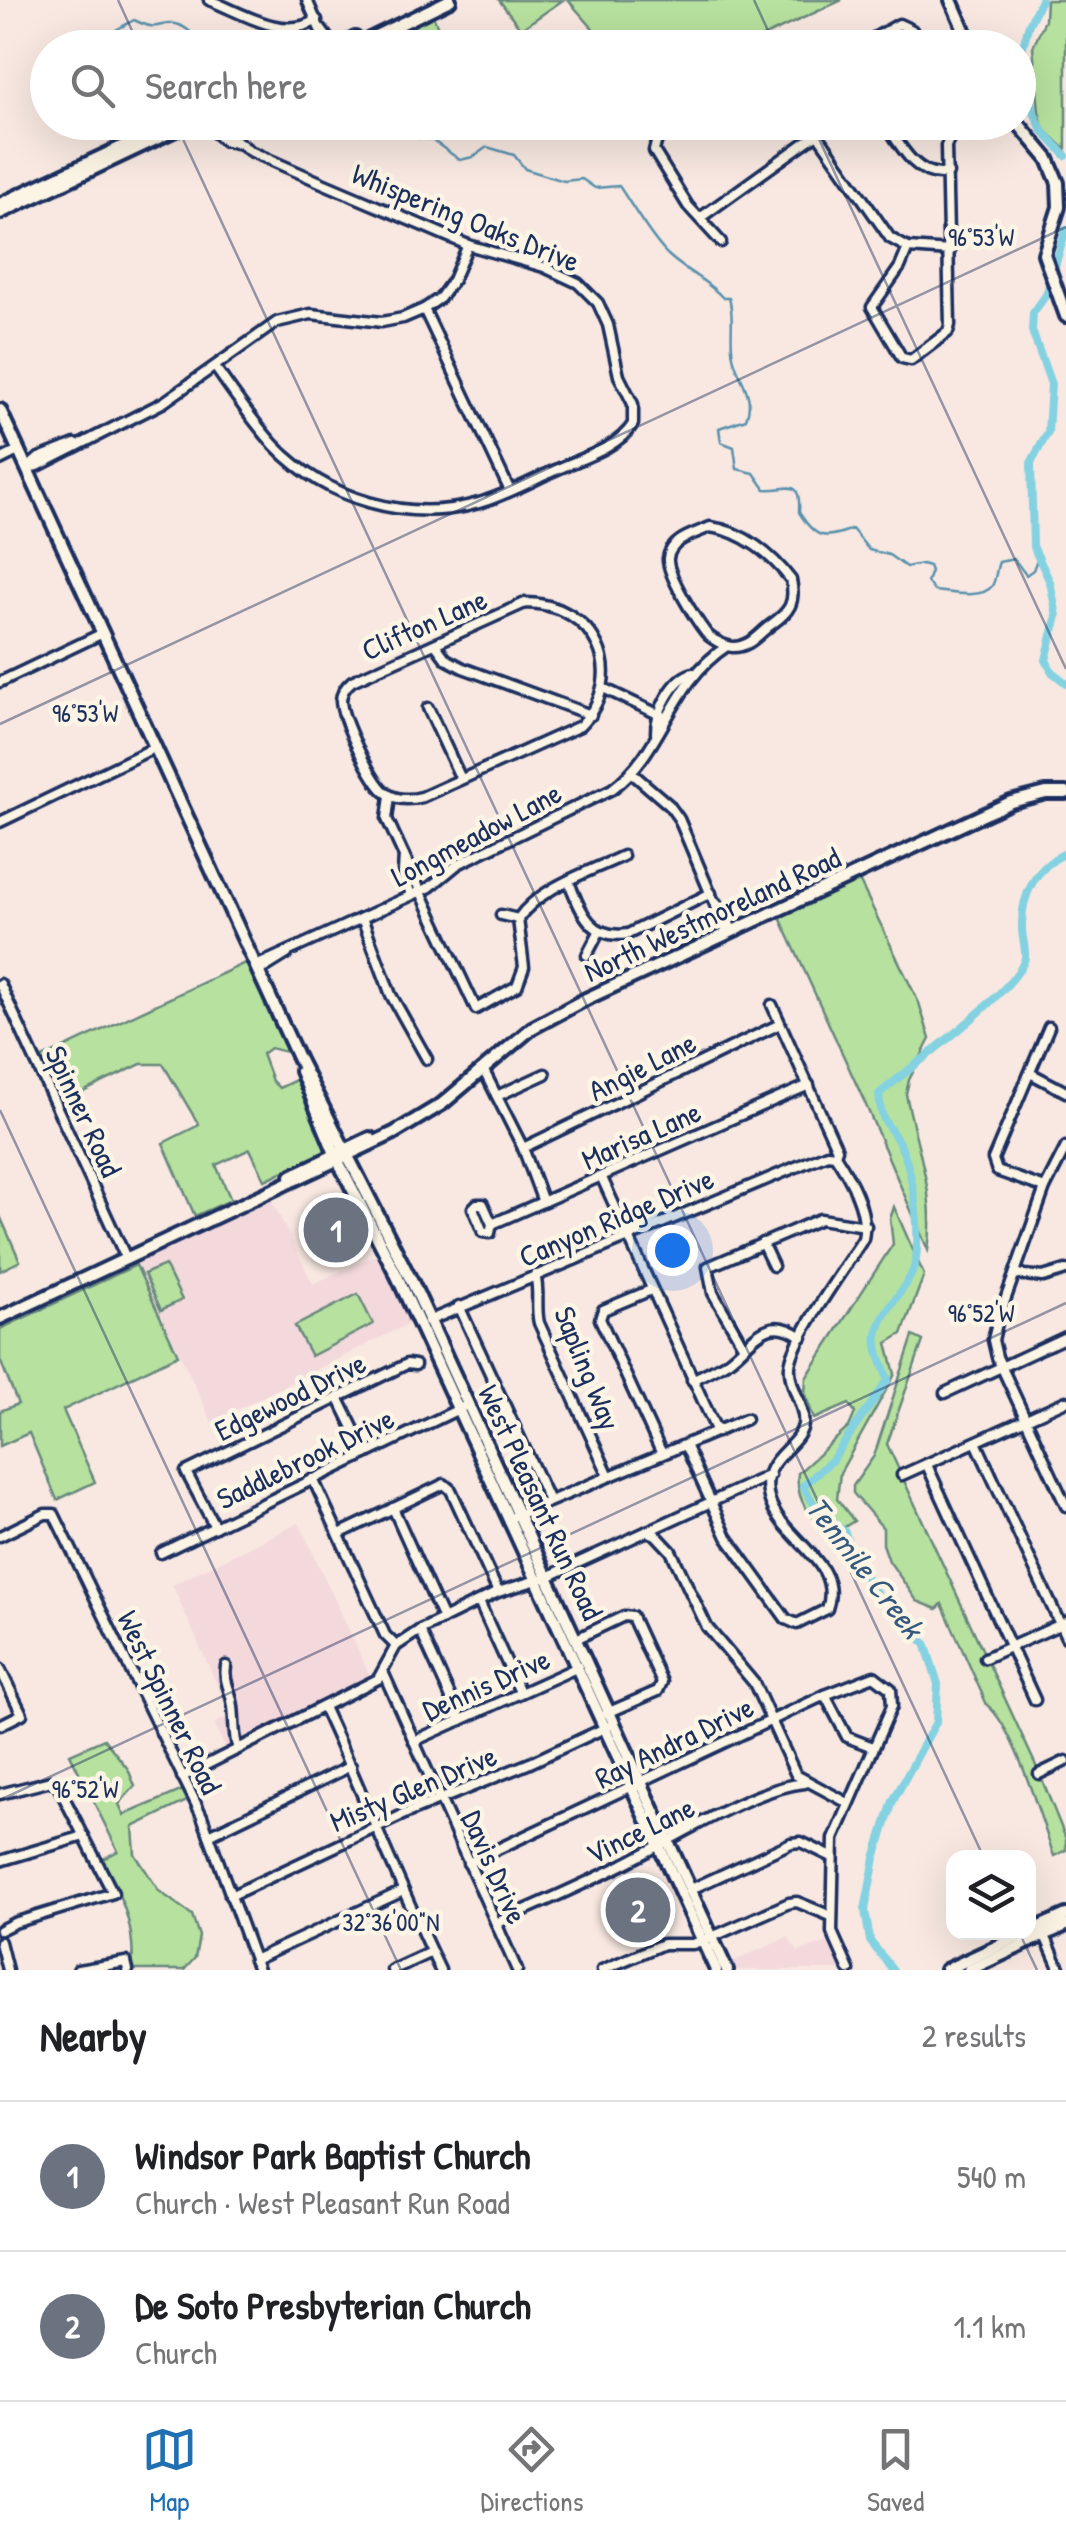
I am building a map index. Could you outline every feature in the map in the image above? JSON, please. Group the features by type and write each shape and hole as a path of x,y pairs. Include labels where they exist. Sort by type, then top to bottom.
{"main road":[{"path":"370,30 432,0"},
{"path":"388,30 450,0"},
{"path":"951,0 964,30"},
{"path":"0,204 137,140"},
{"path":"0,213 154,140"},
{"path":"1032,140 1048,158 1058,183 1059,207 1045,261 1066,316"},
{"name":"West Pleasant Run Road","path":"0,410 299,1060 304,1082 463,1406 542,1579 576,1668 607,1720"},
{"name":"North Westmoreland Road","path":"0,1318 403,1126 442,1104 545,1020 1011,802 1046,793 1066,793"},
{"name":"West Pleasant Run Road","path":"542,1579 576,1639 607,1720 663,1842 708,1939 728,1970"},
{"path":"969,1970 1066,1915"},
{"path":"1036,1931 1066,1925"},
{"name":"West Pleasant Run Road","path":"708,1939 716,1970"},
{"path":"946,1970 1011,1940"}],"street":[{"path":"210,0 282,30 319,24"},
{"path":"306,0 322,30"},
{"path":"888,30 899,24 912,30"},
{"name":"Whispering Oaks Drive","path":"214,368 265,434 294,464 351,497 411,510 476,504 510,491 620,440 633,424 633,405 620,376 608,326 598,303 586,289 544,267 468,245 224,140"},
{"name":"Whispering Oaks Drive","path":"232,140 237,144"},
{"path":"659,140 656,157 688,206 721,242"},
{"path":"700,218 809,140"},
{"path":"821,140 884,231 908,248 950,252"},
{"path":"898,140 921,170 937,176 948,174"},
{"path":"908,248 900,267 872,307 902,358 911,360 948,332 950,325 948,140"},
{"path":"27,468 38,458 80,444 164,402 277,322 310,314 382,322 424,309 440,298 453,280 468,245"},
{"path":"424,309 510,491"},
{"path":"0,460 18,451"},
{"path":"710,527 723,528 757,544 791,580 794,593 785,616 748,644 726,646 708,635 672,580 668,559 681,540 710,527"},
{"name":"Clifton Lane","path":"390,796 372,774 346,719 341,700 343,689 352,681 525,603 540,603 581,620 604,660 603,688"},
{"path":"0,682 103,634"},
{"path":"706,659 708,635"},
{"path":"436,644 446,659 463,668 591,714"},
{"name":"Longmeadow Lane","path":"257,969 278,963 294,948 416,893 458,864 612,789 633,774 662,717 694,673 726,646"},
{"path":"518,918 524,967 518,986 476,1009 407,871 387,819 390,796 408,800 422,797 580,726 591,714 603,688 662,717"},
{"path":"428,708 461,779"},
{"path":"0,822 156,747"},
{"path":"633,774 669,805 679,819 729,932"},
{"path":"518,918 538,898 623,856"},
{"path":"568,882 582,914 599,932 614,936 628,934 713,898"},
{"path":"501,915 518,918"},
{"path":"362,918 391,995 427,1059"},
{"path":"588,955 599,932"},
{"name":"Spinner Road","path":"0,984 126,1258"},
{"path":"685,1445 727,1537 792,1624 827,1609 830,1598 818,1559 791,1535 770,1504 767,1492 780,1453 802,1430 803,1418 790,1372 791,1357 863,1239 866,1226 858,1201 833,1154 837,1149 772,1005"},
{"name":"Angie Lane","path":"523,1148 780,1024"},
{"path":"1044,1188 997,1171 993,1166 1004,1130 1049,1027"},
{"path":"483,1069 523,1148 543,1202"},
{"path":"1030,1073 1066,1092"},
{"path":"497,1096 545,1074"},
{"name":"Marisa Lane","path":"492,1224 809,1086"},
{"path":"1066,1147 1044,1188 994,1340 1002,1367 1066,1506"},
{"name":"Canyon Ridge Drive","path":"424,1323 833,1154"},
{"path":"602,1178 716,1432"},
{"path":"743,1344 714,1292 707,1271 713,1263 820,1219 866,1226"},
{"path":"762,1243 773,1266"},
{"path":"1015,1274 1043,1278 1066,1270"},
{"name":"Sapling Way","path":"535,1275 539,1323 609,1476"},
{"path":"651,1290 603,1310 600,1320 662,1454"},
{"path":"460,1306 549,1501"},
{"path":"692,1380 726,1362 764,1330 791,1330 802,1337"},
{"path":"945,1393 1066,1338"},
{"name":"Edgewood Drive","path":"215,1527 186,1472 406,1364 415,1365"},
{"path":"338,1396 366,1454"},
{"path":"902,1475 1066,1400"},
{"name":"Saddlebrook Drive","path":"161,1553 463,1406"},
{"path":"513,1516 746,1419"},
{"path":"976,1442 1063,1623 1066,1637"},
{"path":"927,1465 1035,1700"},
{"path":"182,1777 373,1682 383,1672 396,1646 420,1630 498,1592 542,1579 770,1475"},
{"path":"314,1479 386,1635 396,1646"},
{"path":"339,1534 442,1484 448,1486 498,1592"},
{"path":"392,1508 443,1619"},
{"name":"West Spinner Road","path":"0,1536 45,1514 54,1514 209,1835 258,1970"},
{"path":"646,1530 671,1551 707,1627 750,1676 796,1775 848,1803"},
{"path":"478,1602 520,1692"},
{"name":"Misty Glen Drive","path":"230,1896 607,1720 662,1688 632,1618 624,1616 576,1639"},
{"path":"985,1658 1063,1623"},
{"path":"420,1630 461,1720"},
{"path":"226,1666 224,1678 233,1700 238,1749"},
{"name":"Dennis Drive","path":"414,1741 576,1668"},
{"path":"0,1669 22,1714 0,1725"},
{"name":"Davis Drive","path":"383,1672 517,1970"},
{"name":"Ray Andra Drive","path":"468,1863 825,1695 874,1676 886,1684 892,1706 873,1747"},
{"path":"825,1695 846,1737 873,1747 837,1826 832,1857 834,1939 849,1970"},
{"path":"323,1707 378,1826 386,1856 440,1970"},
{"path":"1038,1774 1066,1762"},
{"path":"209,1835 350,1766"},
{"path":"0,1930 14,1922 113,1892 55,1780 1,1791"},
{"name":"Vince Lane","path":"496,1923 778,1789 806,1783"},
{"path":"0,1861 84,1836"},
{"path":"686,1892 792,1843 800,1842 832,1857"},
{"path":"254,1960 403,1891"},
{"path":"602,1970 664,1944 708,1939 797,1902 831,1916"},
{"path":"1043,1931 1060,1970"},
{"path":"0,1942 7,1970"},
{"path":"392,1970 431,1952"},
{"path":"78,1970 127,1966"}],"shaded area":[{"path":"271,1199 313,1284 379,1253 412,1322 212,1422 137,1263"},
{"path":"299,1523 370,1676 225,1747 214,1724 231,1715 172,1585"},
{"path":"788,1937 798,1952 829,1942 842,1970 730,1970 728,1964"}],"green space":[{"path":"499,0 563,0 521,29"},
{"path":"568,0 842,0 778,30 594,30"},
{"path":"1046,0 1066,0 1066,150 1043,128 1039,111 1036,40 1045,20"},
{"path":"432,14 439,30 400,30"},
{"path":"858,878 919,1003 930,1039 906,1094 928,1191 928,1250 778,913"},
{"path":"247,962 290,1053 270,1048 262,1054 272,1081 279,1088 298,1079 326,1146 324,1152 265,1180 250,1149 216,1165 231,1200 195,1216 163,1143 199,1125 163,1064 141,1064 62,1102 42,1058"},
{"path":"894,1207 924,1275 902,1334 887,1343 895,1374 840,1473 837,1499 854,1521 835,1533 806,1509 799,1492 798,1473 849,1427 855,1413 849,1404 814,1419 805,1394 806,1378 893,1244 890,1219"},
{"path":"0,1216 20,1261 0,1271"},
{"path":"136,1265 178,1355 63,1410 95,1482 57,1500 29,1433 0,1446 0,1411 18,1404 0,1360 0,1329"},
{"path":"165,1265 182,1300 161,1310 144,1274"},
{"path":"358,1294 373,1324 311,1356 295,1326"},
{"path":"913,1336 923,1341 887,1444 1066,1839 1066,1850 1054,1856 1017,1753 987,1705 942,1604 937,1609 917,1601 889,1561 883,1528 853,1493 853,1486 874,1456"},
{"path":"104,1739 128,1769 135,1786 119,1804 124,1815 183,1790 189,1800 133,1827 135,1854 159,1891 192,1915 199,1936 195,1958 184,1970 132,1970 132,1940 126,1913 101,1860 118,1851 70,1754"}],"waterway":[{"name":"Tenmile Creek","path":"1027,30 1041,0"},
{"path":"116,30 134,20 154,26 176,24 187,30"},
{"name":"Tenmile Creek","path":"1036,116 1042,130 1066,156"},
{"path":"432,140 460,160 487,147 514,155 525,169 564,181 582,179 595,188 619,186 666,253 723,298 729,298 733,356 748,394 749,410 746,419 719,428 721,442 734,447 737,469 754,473 765,489 795,489 799,512 815,532 827,536 852,529 869,550 889,555 906,567 929,566 927,582 934,591 956,594 987,590 993,584 999,562 1014,559 1026,575 1033,570 1038,557"},
{"name":"Tenmile Creek","path":"1066,230 1046,295 1033,313 1032,331 1051,384 1048,432 1031,463 1033,546 1050,582 1057,616 1046,660 1052,672 1066,683"},
{"name":"Tenmile Creek","path":"893,1970 870,1941 865,1910 875,1858 893,1801 936,1722 938,1684 925,1643 880,1598 852,1557 845,1532 816,1508 803,1486 832,1460 888,1380 877,1335 916,1259 912,1183 904,1154 883,1117 879,1094 983,1009 1018,972 1025,958 1022,916 1032,883 1046,866 1066,853"}],"place":[{"name":"Windsor Park Baptist Church","path":"336,1230"},
{"name":"De Soto Presbyterian Church","path":"638,1910"}]}
